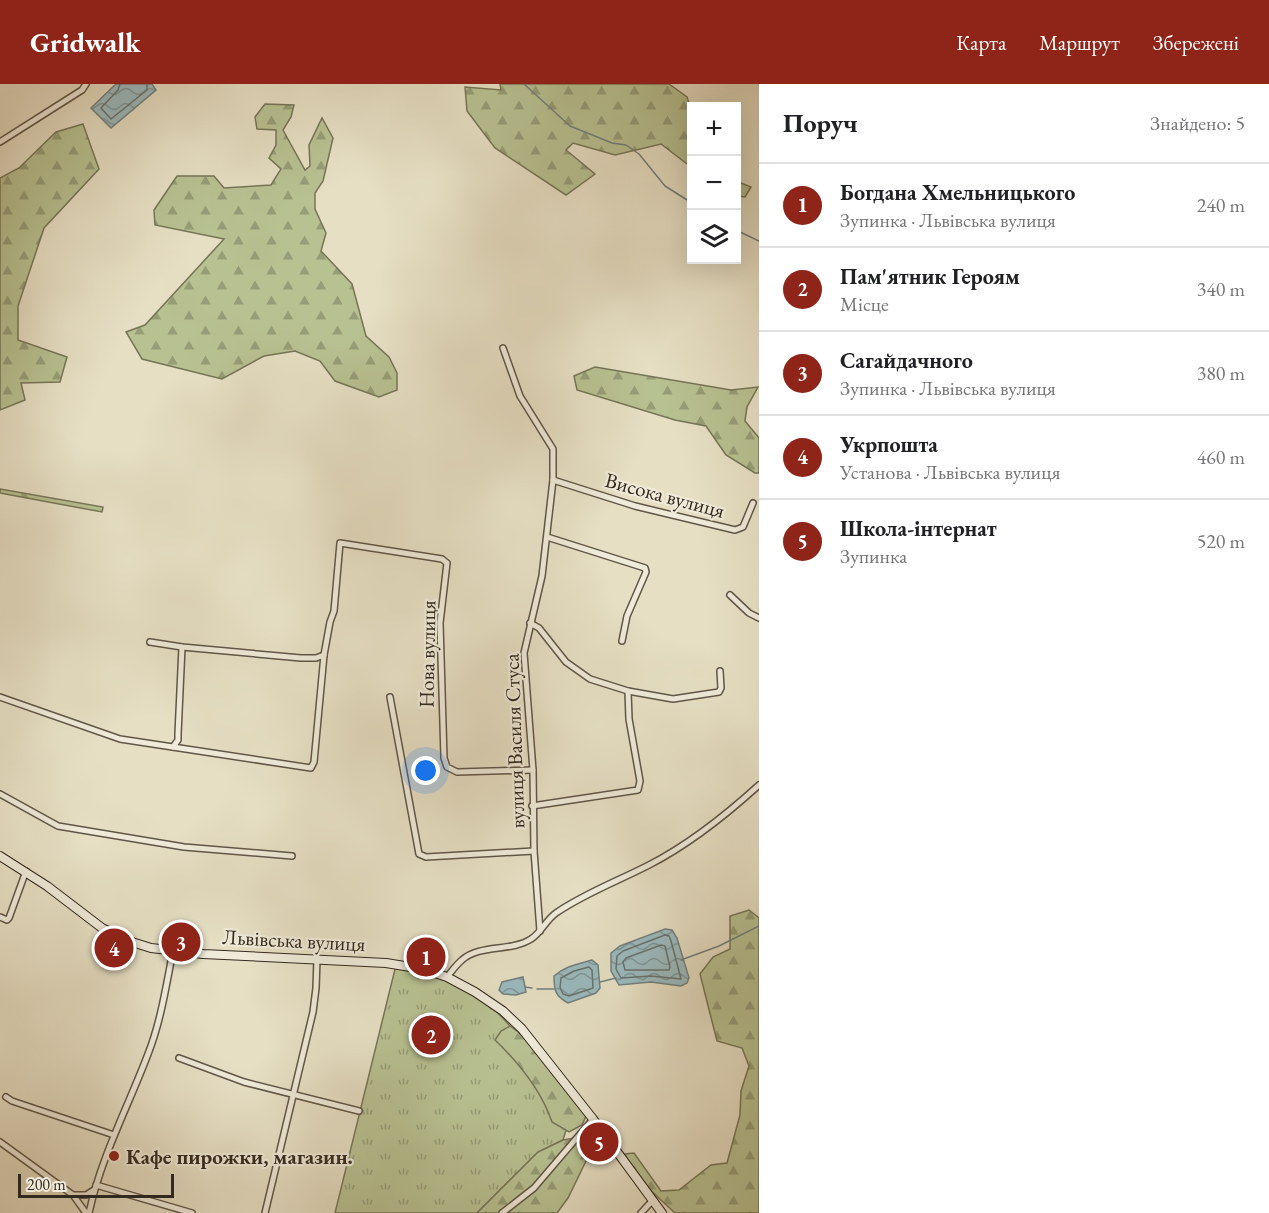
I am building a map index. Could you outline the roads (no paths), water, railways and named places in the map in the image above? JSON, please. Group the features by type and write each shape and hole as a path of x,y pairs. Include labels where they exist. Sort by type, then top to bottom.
{"main road":[{"name":"Львівська вулиця","path":"0,856 26,871 102,928 132,942 173,951 386,963 423,969 447,977 488,999 522,1029 593,1119 662,1213"}],"street":[{"path":"0,142 82,90 86,84"},
{"name":"вулиця Василя Стуса","path":"503,348 520,396 554,449 553,480 542,576 525,653 540,931"},
{"name":"Висока вулиця","path":"553,480 635,507 735,530 743,527 753,503"},
{"path":"547,537 645,568 646,572 627,616 622,641"},
{"name":"Нова вулиця","path":"324,655 334,611 340,543 442,559 447,563 440,623 444,758 447,767 457,772 533,770"},
{"path":"730,595 748,613 759,618"},
{"path":"530,623 538,628 566,662 590,680 628,691 673,699 719,692 722,688 720,671"},
{"path":"0,697 120,739 311,768 314,762 324,655 316,658 301,658 150,642"},
{"path":"174,747 178,740 182,647"},
{"path":"532,806 638,790 640,782 629,719 628,691"},
{"path":"390,697 419,854 426,857 534,851"},
{"path":"447,977 463,958 480,951 510,947 530,940 554,915 589,894 651,865 698,835 730,811 759,784"},
{"path":"0,794 58,826 184,847 292,856"},
{"path":"0,917 7,920 9,918 26,871"},
{"path":"88,1213 114,1135 149,1053 161,1017 173,951"},
{"path":"266,1213 313,1012 317,959"},
{"path":"179,1058 243,1082 359,1111"},
{"path":"6,1097 114,1135"},
{"path":"502,1213 534,1188 593,1119"},
{"path":"0,1142 73,1195 88,1213"},
{"path":"73,1195 80,1196 95,1187 192,1213"},
{"path":"641,1213 653,1200"}],"water":[{"path":"116,84 152,84 156,90 111,128 91,108"},
{"path":"665,929 672,930 677,938 689,978 687,983 681,986 651,982 619,985 611,971 611,953 620,946"},
{"path":"592,960 598,965 600,988 596,993 568,1003 560,998 554,985 554,976 567,968"},
{"path":"523,977 526,992 516,995 503,994 499,990 502,982"}],"waterway":[{"path":"524,84 570,126 612,143 626,145 639,154 665,186 687,200"},
{"path":"741,232 759,241"},
{"path":"681,960 719,946 759,926"},
{"path":"600,982 616,978"},
{"path":"525,987 532,988"},
{"path":"537,989 554,989"}],"place":[{"name":"Сагайдачного","path":"181,942"},
{"name":"Укрпошта","path":"114,948"},
{"name":"Богдана Хмельницького","path":"426,957"},
{"name":"Пам'ятник Героям","path":"431,1035"},
{"name":"Школа-інтернат","path":"599,1142"},
{"name":"Кафе пирожки, магазин.","path":"114,1156"}]}
